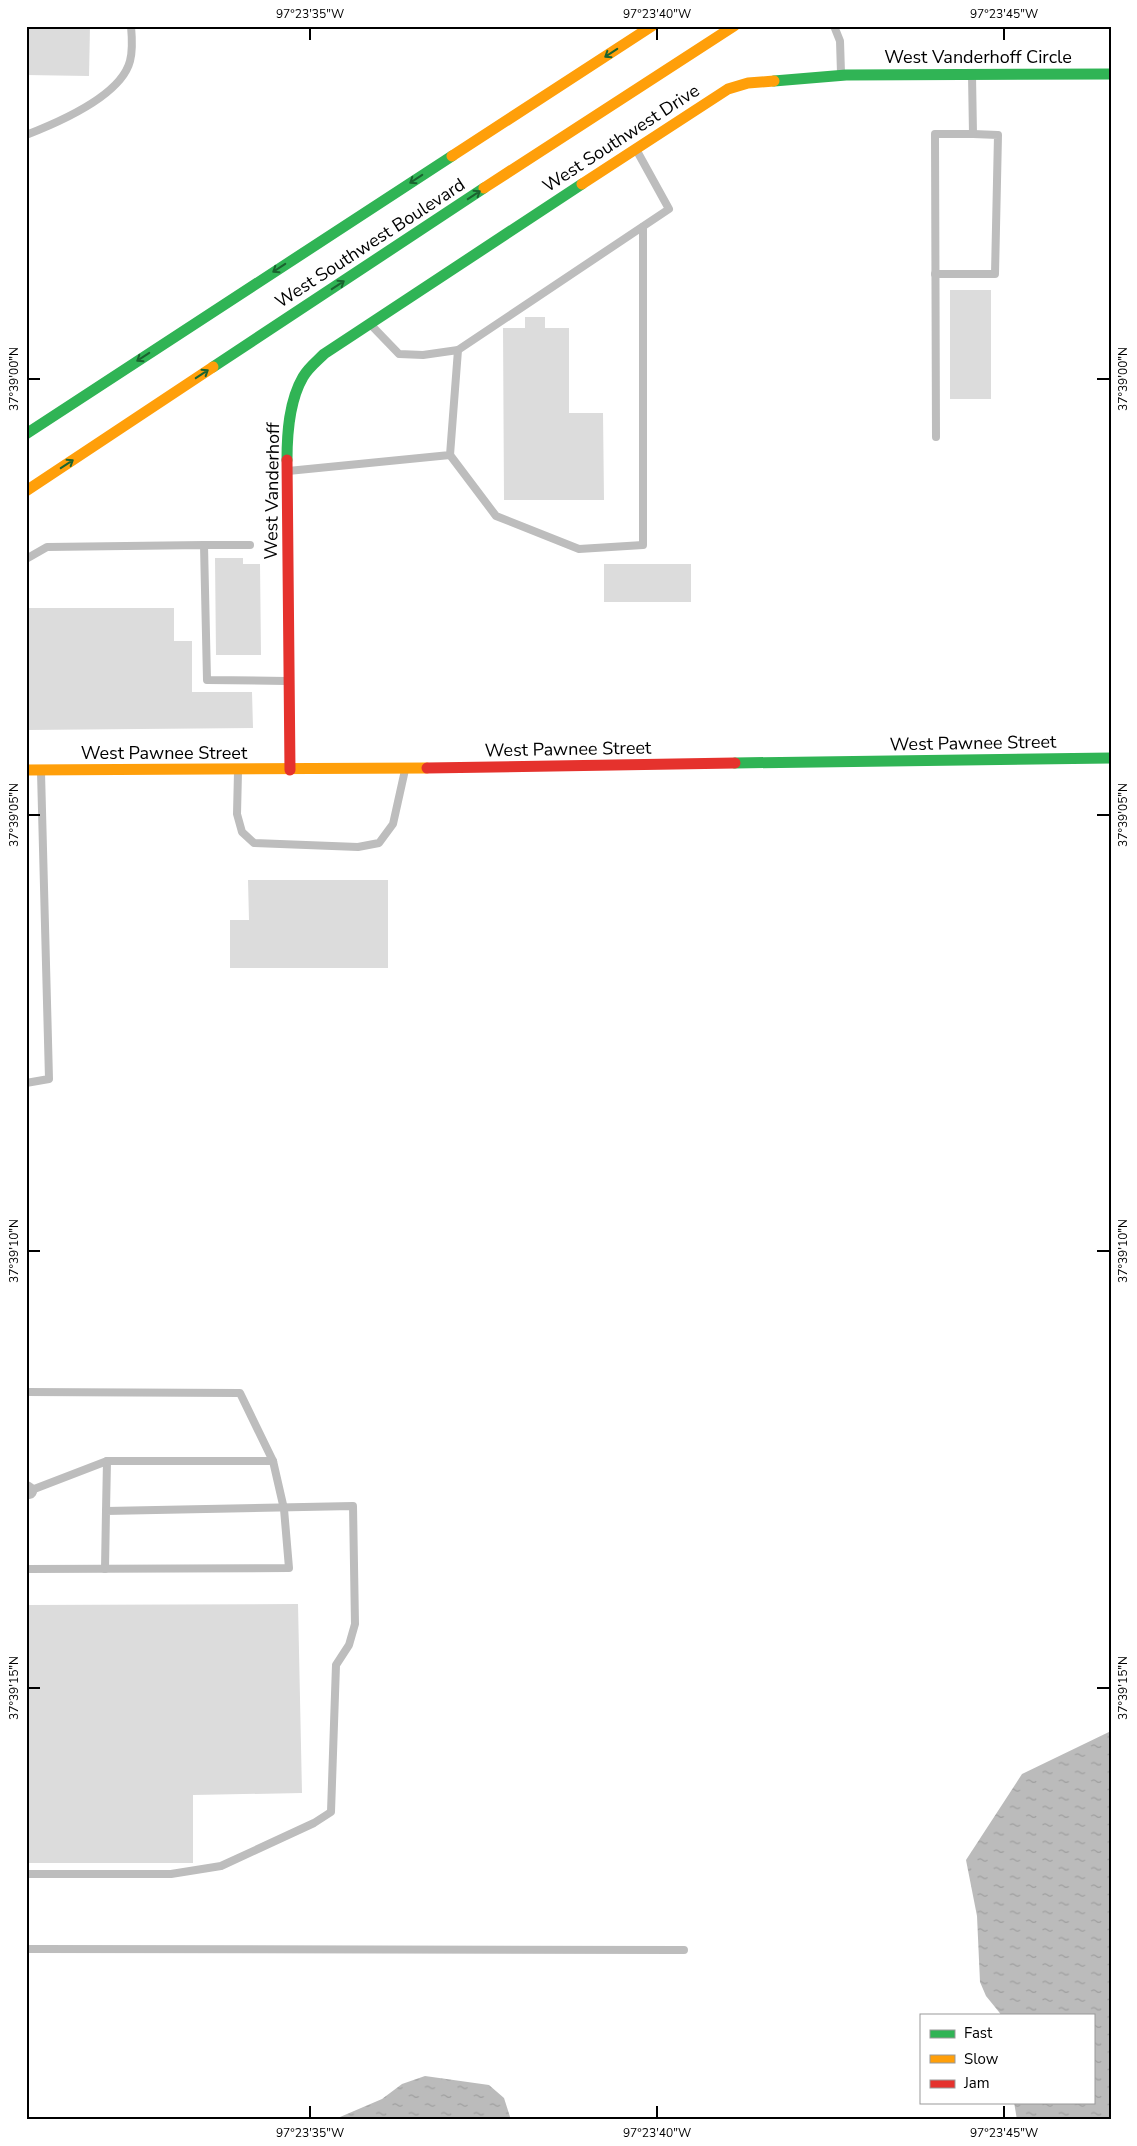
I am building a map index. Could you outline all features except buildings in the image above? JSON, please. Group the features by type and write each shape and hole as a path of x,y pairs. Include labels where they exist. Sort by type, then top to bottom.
{"street":[{"name":"West Southwest Boulevard","path":"26,434 652,26"},
{"name":"West Southwest Boulevard","path":"26,491 534,155 734,26"},
{"name":"West Vanderhoff Circle","path":"844,75 1111,74"},
{"name":"West Southwest Drive","path":"432,281 728,89 748,83 844,75"},
{"name":"West Vanderhoff","path":"290,770 286,471 288,427 294,399 303,376 324,354 432,281"},
{"name":"West Pawnee Street","path":"26,770 290,770 1111,758"}],"lane":[{"path":"26,135 56,123 90,104 122,79 130,61 131,26"},
{"path":"834,26 840,41 844,75"},
{"path":"972,74 973,134"},
{"path":"935,274 995,274 998,135 934,134 936,437"},
{"path":"369,323 399,354 423,355 458,350 669,209 636,149"},
{"path":"458,350 450,455 496,516 579,549 644,545 643,227"},
{"path":"286,471 450,455"},
{"path":"204,545 207,680 289,681"},
{"path":"26,559 47,547 250,545"},
{"path":"238,770 237,814 242,832 254,843 358,848 379,843 393,824 405,768"},
{"path":"26,1083 49,1079 41,770"},
{"path":"26,1392 240,1393 272,1461 284,1509 289,1568 26,1569"},
{"path":"28,1490 106,1461 272,1461"},
{"path":"105,1569 106,1461"},
{"path":"26,1874 171,1874 221,1866 314,1823 331,1812 336,1665 349,1645 355,1624 353,1506 284,1509 106,1511"},
{"path":"26,1949 684,1950"}],"water":[{"path":"1111,1731 1111,2120 1017,2120 1014,2104 1094,2104 1094,2014 1000,2014 986,1996 980,1982 977,1916 966,1860 1022,1774"},
{"path":"425,2076 489,2085 504,2098 511,2120 333,2120 382,2099 402,2084"}],"traffic: fast":[{"path":"774,81 846,75 1111,74"},
{"path":"26,434 452,156"},
{"path":"287,460 288,428 298,386 305,374 324,354 582,184"},
{"path":"213,367 484,188"},
{"path":"735,763 1111,758"}],"traffic: slow":[{"path":"452,156 652,26"},
{"path":"484,188 734,26"},
{"path":"582,184 728,89 748,83 774,81"},
{"path":"26,491 213,367"},
{"path":"26,770 427,768"}],"traffic: jam":[{"path":"287,460 290,770"},
{"path":"427,768 735,763"}]}
